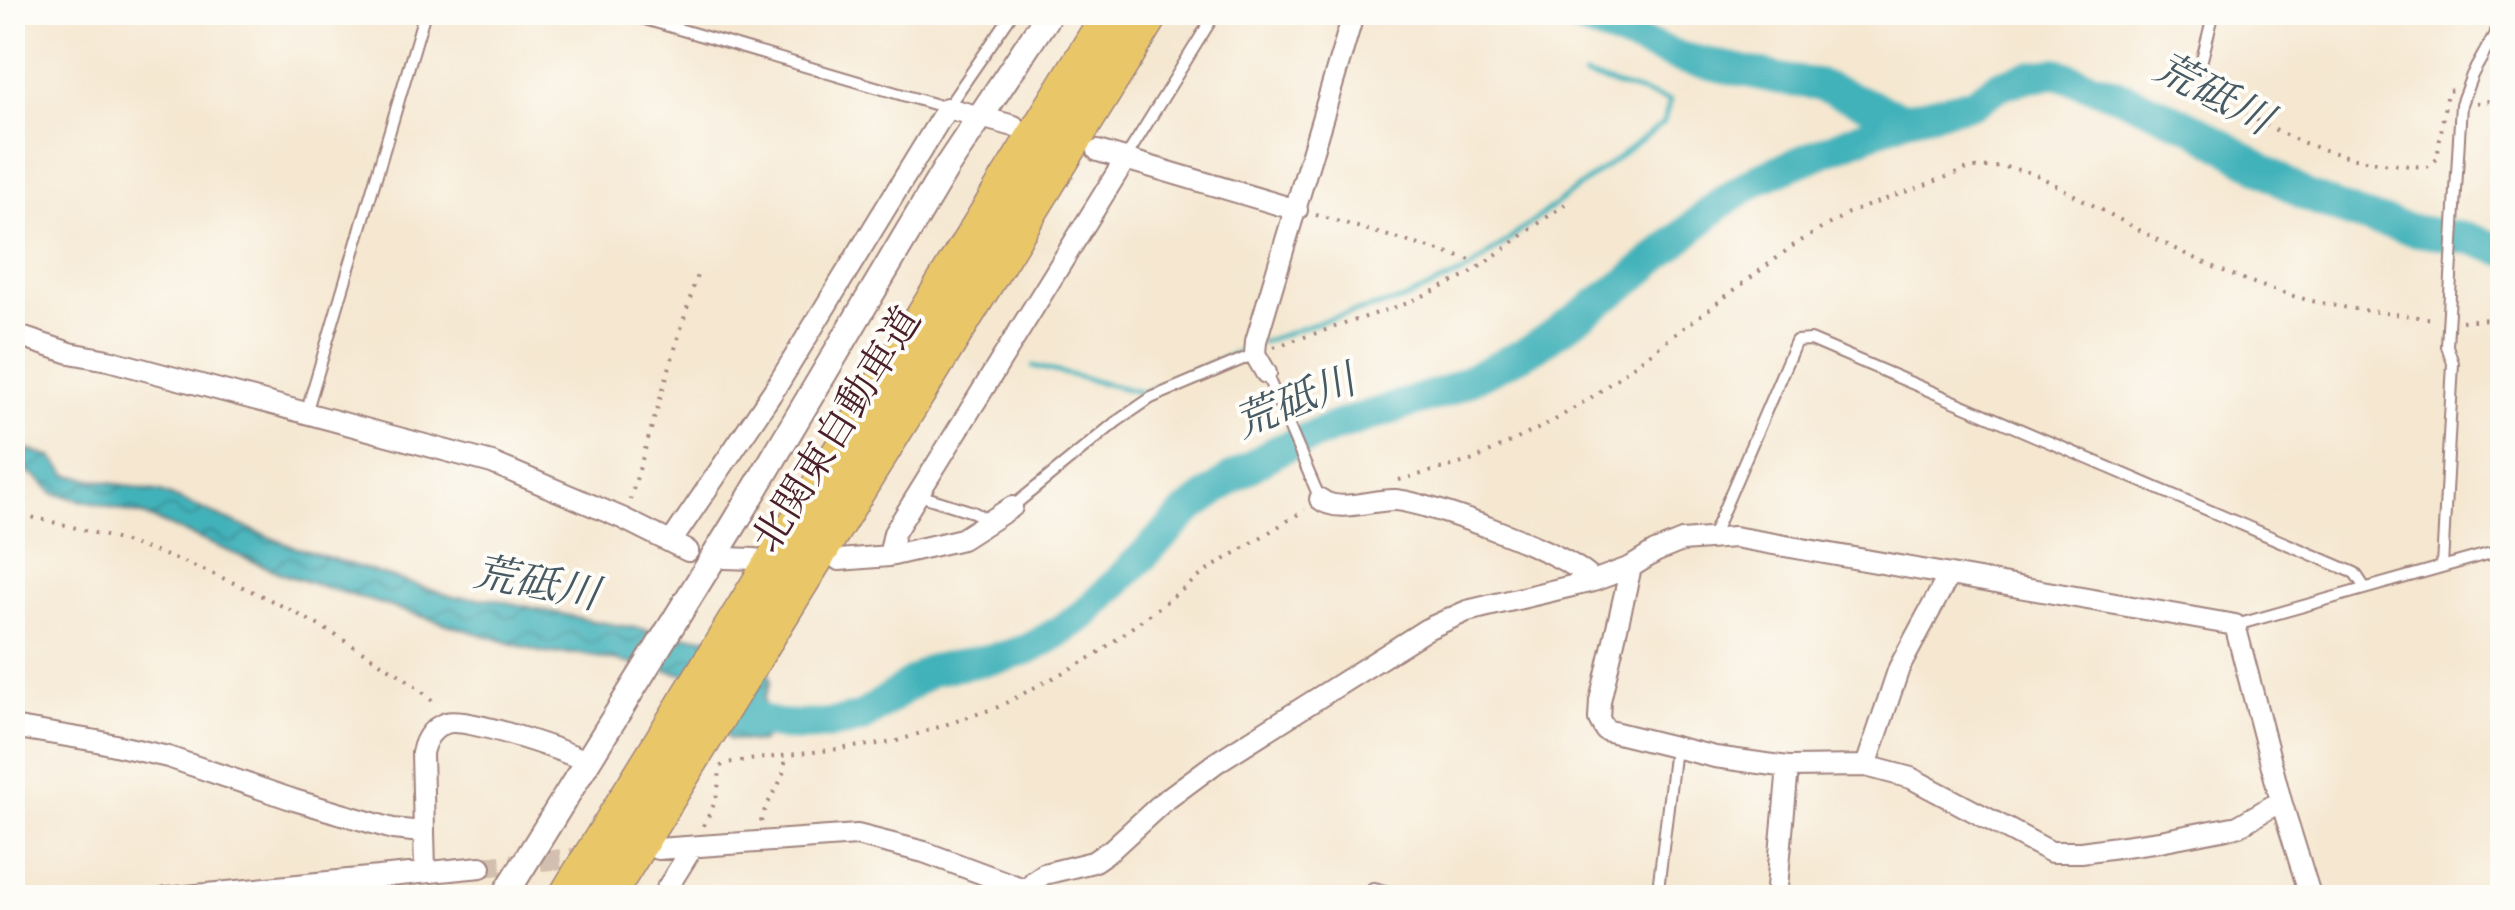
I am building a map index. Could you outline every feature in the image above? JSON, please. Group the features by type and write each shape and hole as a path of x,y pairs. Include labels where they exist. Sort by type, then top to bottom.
{"highway":[{"name":"北関東自動車道","path":"604,898 757,572 1113,12"},
{"name":"北関東自動車道","path":"567,898 660,777 797,585 1152,12"}],"street":[{"path":"502,898 979,116 1050,12"},
{"path":"1266,373 1255,354 1354,12"},
{"path":"12,334 70,353 492,463 680,546 947,108 1014,126"},
{"path":"1098,151 1296,210"},
{"path":"889,556 894,533 1125,160"},
{"path":"1323,501 1337,506 1400,500 1438,509 1554,555 1588,574 1593,581"},
{"path":"839,560 889,556 962,538 1012,507"},
{"path":"657,849 857,835 876,838 1038,894 1044,874 1092,862 1112,850 1163,802 1218,762 1427,630 1467,611 1593,581 1682,541 1712,536 2235,625 2311,898"},
{"path":"725,558 757,572"},
{"path":"1631,567 1599,719 1605,730 1675,748 1788,767 1866,766 1911,778 2051,852 2121,847 2238,826 2281,801"},
{"path":"1866,766 1899,668 1949,574"},
{"path":"424,871 422,753 428,736 442,724 465,722 567,752 591,753"},
{"path":"12,727 97,740 168,757 310,805 393,829 422,832"},
{"path":"1776,898 1788,767"},
{"path":"661,898 692,848"},
{"path":"166,898 481,867"},
{"path":"1372,898 1374,893 1391,898"}],"lane":[{"path":"306,413 424,12"},
{"path":"622,12 947,108 1010,18"},
{"path":"1125,160 1216,12"},
{"path":"2199,71 2214,12"},
{"path":"2442,566 2453,364 2447,346 2461,104 2502,21"},
{"path":"1712,536 1796,341 1811,340 2354,573 2366,588"},
{"path":"1012,507 1151,398 1255,354"},
{"path":"1266,373 1323,501"},
{"path":"918,495 991,521"},
{"path":"2235,625 2502,550"},
{"path":"1657,898 1675,748"}],"path":[{"path":"2199,71 2202,85 2252,120 2308,147 2376,164 2426,167 2436,159 2448,91 2468,88"},
{"path":"2461,104 2502,99"},
{"path":"1394,481 1474,460 1550,423 1592,397 1794,245 1848,212 1971,168 2005,167 2033,173 2221,269 2326,304 2449,317 2502,318"},
{"path":"1255,354 1405,304 1467,276 1566,204"},
{"path":"1296,210 1471,260"},
{"path":"622,518 697,275"},
{"path":"692,848 721,787 720,768 725,763 894,742 1012,701 1094,656 1210,568 1323,501"},
{"path":"12,513 157,551 272,599 326,628 425,692 438,706 442,724"},
{"path":"760,842 761,818 785,770 785,756"}],"water":[{"path":"12,445 52,457 68,475 161,492 291,546 454,597 493,599 593,621 713,637 767,656 770,683 763,700 767,710 778,718 777,726 760,743 729,739 684,674 581,654 543,653 285,575 145,516 53,493 38,478 13,466"}],"waterway":[{"path":"1561,12 1682,58 1817,84 1904,118"},
{"path":"1679,67 1682,58"},
{"name":"荒砥川","path":"743,702 754,716 769,723 810,726 839,722 862,717 931,670 1029,649 1086,613 1188,511 1278,450 1337,426 1447,391 1534,348 1629,281 1721,203 1760,178 1904,118 1975,102 2001,84 2031,76 2056,73 2132,100 2195,128 2305,195 2359,216 2417,231 2471,239 2502,250"},
{"path":"1262,342 1325,320 1403,300 1469,270 1663,123 1670,101 1584,76"},
{"path":"1033,366 1143,393 1252,346"}],"tunnel":[{"path":"481,867 593,856"}]}
